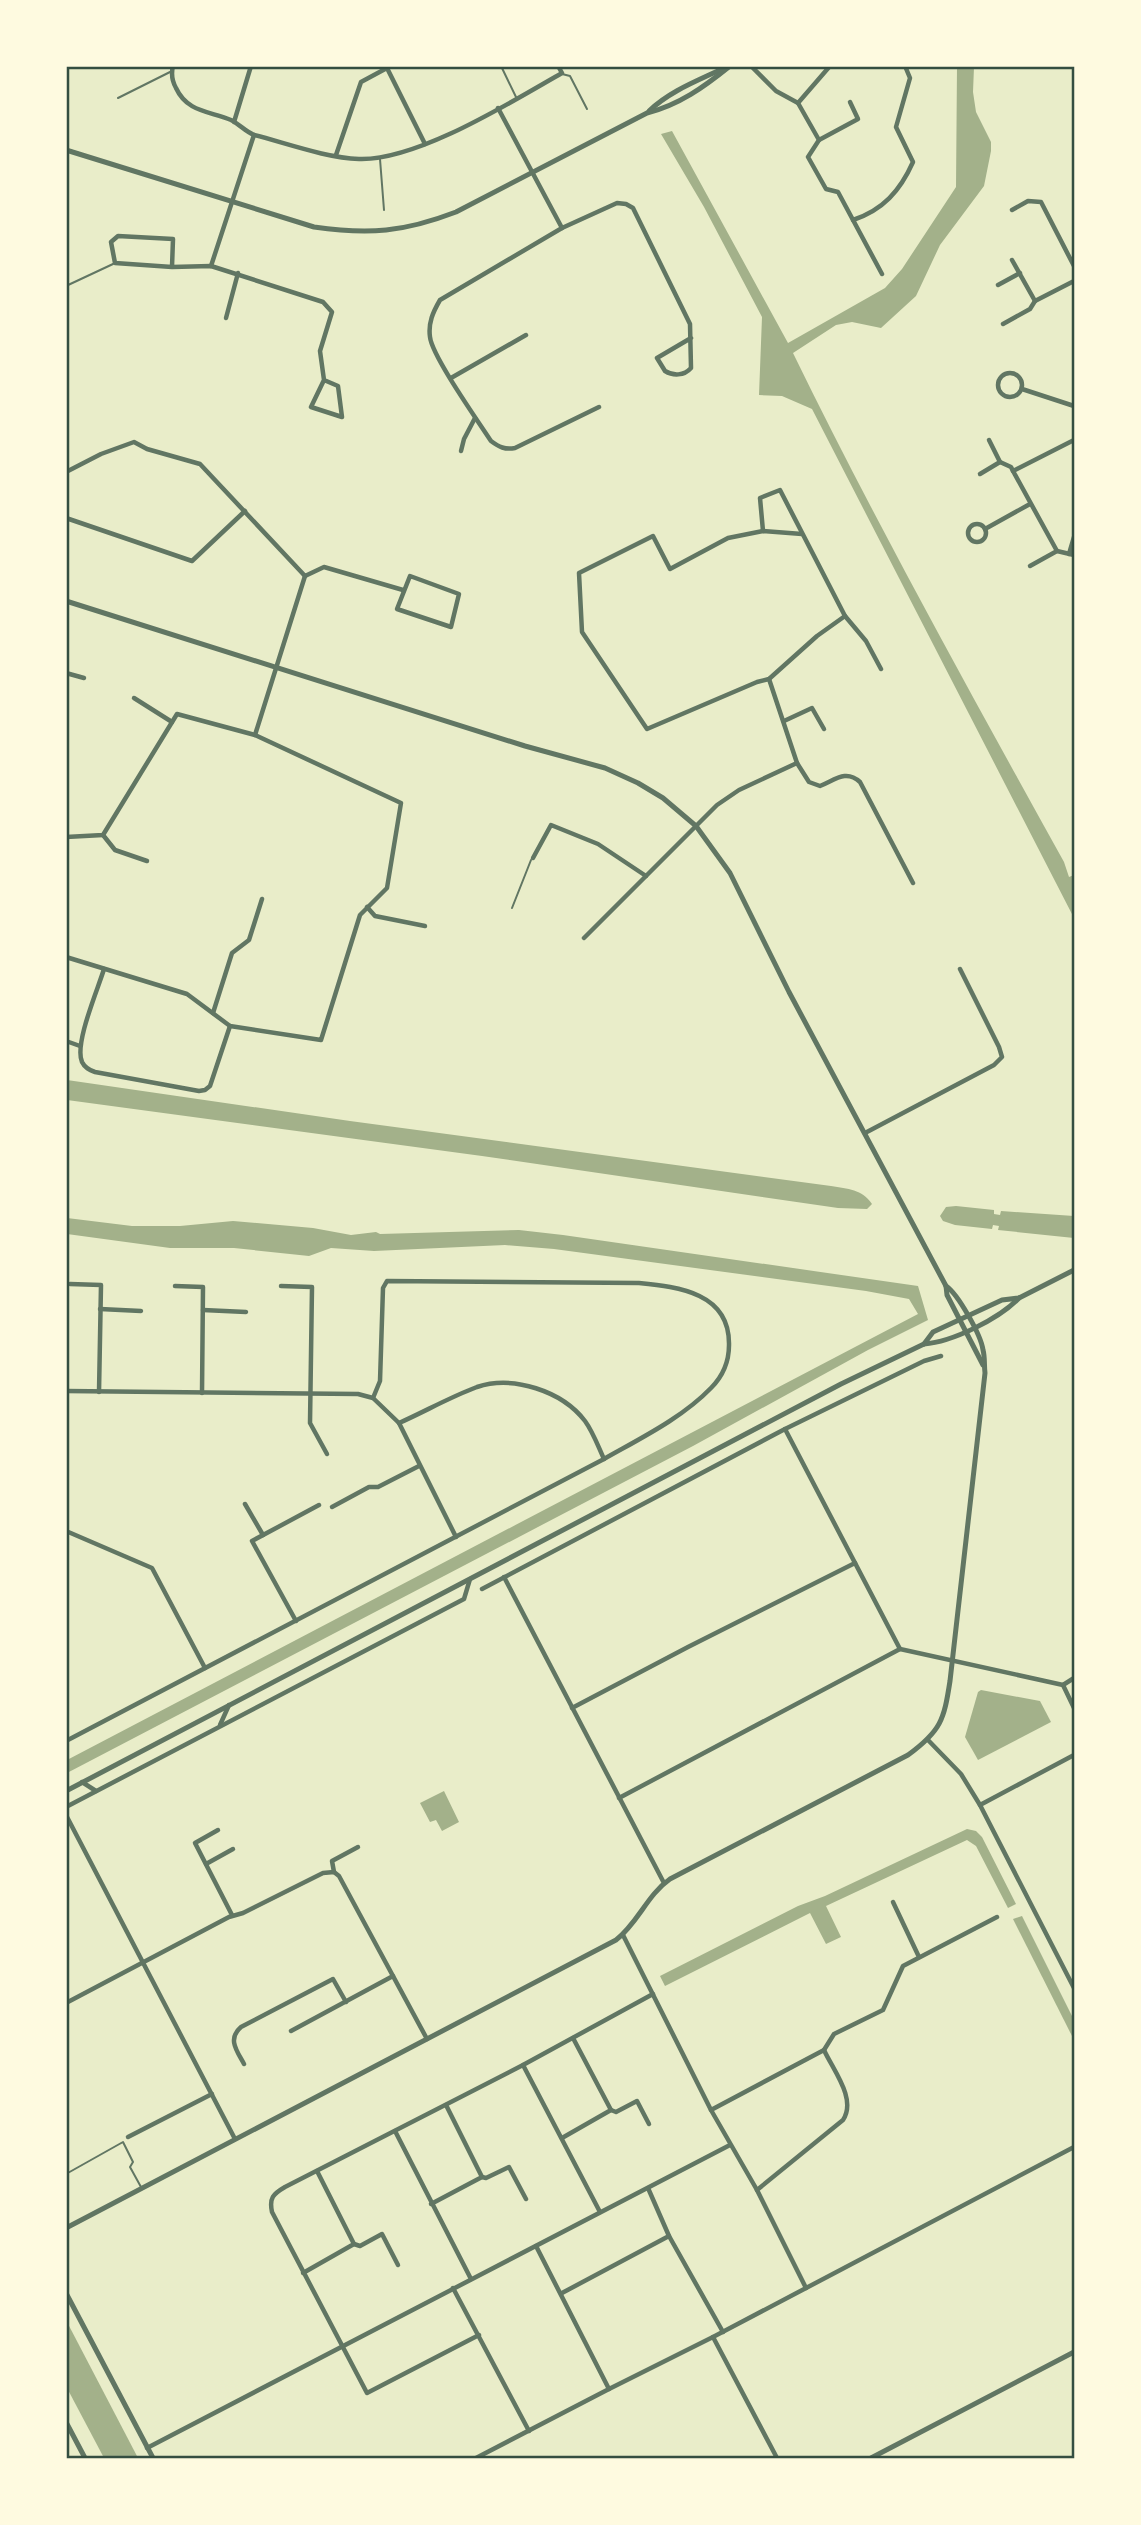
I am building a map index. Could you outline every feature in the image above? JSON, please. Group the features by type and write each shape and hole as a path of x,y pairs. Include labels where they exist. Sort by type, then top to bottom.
{"street":[{"path":"234,122 251,66"},
{"path":"172,69 174,85 180,97 190,107 234,122 240,129 254,135 356,159 401,154 425,144 517,99 562,73 558,66"},
{"path":"647,113 659,102 729,66"},
{"path":"66,150 314,227 391,231 426,223 456,212 647,113 684,98 729,66"},
{"path":"751,66 776,91 798,103 819,140"},
{"path":"798,103 830,66"},
{"path":"853,220 872,214 892,198 913,162 896,127 910,78 905,66"},
{"path":"336,155 361,82 388,67 425,144"},
{"path":"850,102 858,119 819,140 808,157 826,189 838,192 882,274"},
{"path":"498,108 562,228"},
{"path":"211,266 254,135"},
{"path":"1012,210 1028,201 1041,202 1074,266"},
{"path":"599,407 524,445 506,449 491,441 433,349 430,338 433,313 440,300 562,228 617,203 626,204 633,208 690,324 691,338 691,368 678,375 664,371 657,358 691,338"},
{"path":"172,267 173,239 118,236 111,242 115,263 172,267 211,266 323,302 332,312 320,351 324,380 311,407 342,416 338,386 324,380"},
{"path":"1012,260 1035,301"},
{"path":"226,318 238,273"},
{"path":"998,285 1020,273"},
{"path":"1003,324 1030,309 1035,301 1074,281"},
{"path":"451,378 526,334"},
{"path":"1014,373 1020,379 1022,389 1016,396 1006,397 999,393 998,381 1003,374 1014,373"},
{"path":"1022,389 1074,406"},
{"path":"461,451 475,417"},
{"path":"989,439 1000,462 1011,467 1057,551"},
{"path":"1013,471 1074,440"},
{"path":"66,472 101,454 134,442 147,449 200,464 305,576"},
{"path":"981,474 1000,462"},
{"path":"764,531 760,498 780,490 845,616 866,641 881,669"},
{"path":"985,529 1030,504"},
{"path":"66,518 192,561 245,511"},
{"path":"802,534 764,531 728,538 670,569 653,536 579,573 582,632 647,729 769,679 817,636 845,616"},
{"path":"1030,566 1057,551 1072,555 1074,537"},
{"path":"255,735 305,576 324,568 403,590"},
{"path":"410,576 459,594 452,627 397,609 403,590 410,576"},
{"path":"66,601 616,773 663,799 696,826 730,873 789,992 946,1286 947,1295 984,1366"},
{"path":"66,673 84,678"},
{"path":"769,679 797,763 810,782 816,786 844,775 856,778 913,883"},
{"path":"134,698 172,722"},
{"path":"784,721 812,708 824,729"},
{"path":"66,957 187,994 230,1026 321,1040 360,915 387,888 401,803 255,735 177,714 103,835"},
{"path":"584,938 717,805 739,789 797,763"},
{"path":"533,858 551,825 605,848 646,876"},
{"path":"66,836 103,835"},
{"path":"103,835 115,850 147,861"},
{"path":"213,1013 232,953 249,940 262,899"},
{"path":"367,907 375,916 425,926"},
{"path":"104,969 80,1046 81,1060 86,1068 95,1072 205,1090 210,1086 230,1026"},
{"path":"865,1133 994,1065 1002,1057 960,969"},
{"path":"66,1041 80,1046"},
{"path":"923,1344 933,1332 1002,1300 1019,1298 1074,1270"},
{"path":"66,1741 604,1459 668,1422 712,1387 726,1364 730,1335 723,1316 715,1306 692,1292 663,1285 387,1281 383,1288 380,1381 373,1398"},
{"path":"70,1284 100,1285 99,1392"},
{"path":"175,1286 203,1287 202,1393"},
{"path":"281,1286 312,1287 310,1423 327,1454"},
{"path":"66,2228 623,1935 664,1883 908,1755 928,1740 943,1717 952,1661 985,1373 983,1349 954,1291 946,1286"},
{"path":"66,1791 841,1384 923,1344 938,1343 973,1328 1009,1309 1019,1298"},
{"path":"100,1309 141,1311"},
{"path":"203,1310 246,1312"},
{"path":"482,1589 785,1429 924,1361 941,1356"},
{"path":"399,1423 478,1387 519,1384 548,1393 572,1408 591,1430 604,1459"},
{"path":"66,1391 358,1394 373,1398 399,1423 456,1537"},
{"path":"785,1429 900,1649"},
{"path":"332,1507 369,1487 378,1488 419,1466"},
{"path":"245,1504 263,1535"},
{"path":"296,1621 252,1541 319,1505"},
{"path":"66,1531 152,1568 205,1668"},
{"path":"572,1709 855,1563"},
{"path":"504,1577 664,1883"},
{"path":"66,1807 464,1599 470,1579"},
{"path":"619,1798 900,1649 1063,1685 1074,1678"},
{"path":"1063,1685 1074,1708"},
{"path":"220,1726 229,1705"},
{"path":"928,1740 961,1774 980,1805 1074,1988"},
{"path":"980,1805 1074,1755"},
{"path":"82,1782 96,1791"},
{"path":"66,1815 236,2139"},
{"path":"218,1830 195,1843 232,1915"},
{"path":"358,1847 332,1861 334,1872 339,1876 426,2039"},
{"path":"206,1864 233,1849"},
{"path":"66,2003 232,1915 243,1913 323,1873 334,1872"},
{"path":"893,1902 919,1957"},
{"path":"711,2110 824,2050 834,2034 883,2010 903,1966 997,1917"},
{"path":"623,1935 711,2110 757,2190 806,2288"},
{"path":"291,2031 393,1976"},
{"path":"244,2064 233,2044 236,2032 241,2027 332,1979 346,2001"},
{"path":"479,2335 367,2393 303,2273 271,2206 271,2199 274,2194 523,2065 653,1994"},
{"path":"573,2038 611,2110 616,2112 637,2101 649,2124"},
{"path":"757,2190 847,2114 849,2102 824,2050"},
{"path":"523,2065 600,2212"},
{"path":"128,2137 212,2094"},
{"path":"446,2105 482,2177"},
{"path":"562,2138 611,2110"},
{"path":"395,2131 471,2279"},
{"path":"147,2448 730,2145"},
{"path":"477,2459 1074,2147"},
{"path":"431,2204 482,2177 486,2178 509,2167 526,2199"},
{"path":"317,2171 354,2244 360,2246 382,2234 398,2265"},
{"path":"648,2188 669,2236 723,2332"},
{"path":"562,2293 669,2236"},
{"path":"303,2273 354,2244"},
{"path":"536,2246 609,2389"},
{"path":"453,2288 528,2431"},
{"path":"66,2293 153,2459"},
{"path":"713,2337 776,2459"},
{"path":"871,2459 1074,2352"},
{"path":"66,2423 85,2459"}],"lane":[{"path":"501,66 517,99"},
{"path":"118,97 172,69"},
{"path":"562,73 570,76 587,109"},
{"path":"380,158 384,210"},
{"path":"66,286 115,263"},
{"path":"512,908 526,868 533,858"},
{"path":"66,2174 123,2143 128,2137"},
{"path":"123,2143 133,2162 130,2167 142,2188"}],"shaded area":[{"path":"957,67 974,67 973,92 976,112 991,142 984,186 940,245 916,296 881,328 852,322 836,325 793,353 891,545 1064,862 1069,877 1074,875 1074,918 812,409 782,396 759,395 762,317 704,207 661,134 672,131 788,343 885,288 902,269 956,187"},
{"path":"67,1080 831,1186 859,1193 872,1204 867,1209 838,1208 482,1156 67,1100"},
{"path":"946,1207 994,1210 994,1214 1000,1215 1001,1211 1074,1216 1074,1238 998,1230 999,1226 993,1225 992,1229 943,1221 940,1216"},
{"path":"67,1218 132,1226 180,1226 233,1221 313,1228 351,1235 376,1232 519,1230 563,1235 918,1286 928,1320 67,1773 67,1760 918,1314 909,1299 866,1291 554,1249 505,1245 374,1251 331,1248 309,1256 234,1248 170,1248 67,1234"},
{"path":"981,1690 1040,1701 1051,1722 978,1760 965,1737 978,1692"},
{"path":"444,1791 459,1822 442,1831 436,1820 430,1822 420,1803"},
{"path":"967,1829 976,1831 982,1837 1016,1904 1008,1908 976,1846 967,1840 826,1906 841,1937 826,1944 810,1913 665,1986 660,1976 798,1906"},
{"path":"1022,1916 1074,2020 1074,2040 1013,1919"},
{"path":"66,2322 138,2458 104,2458 67,2388"}]}
